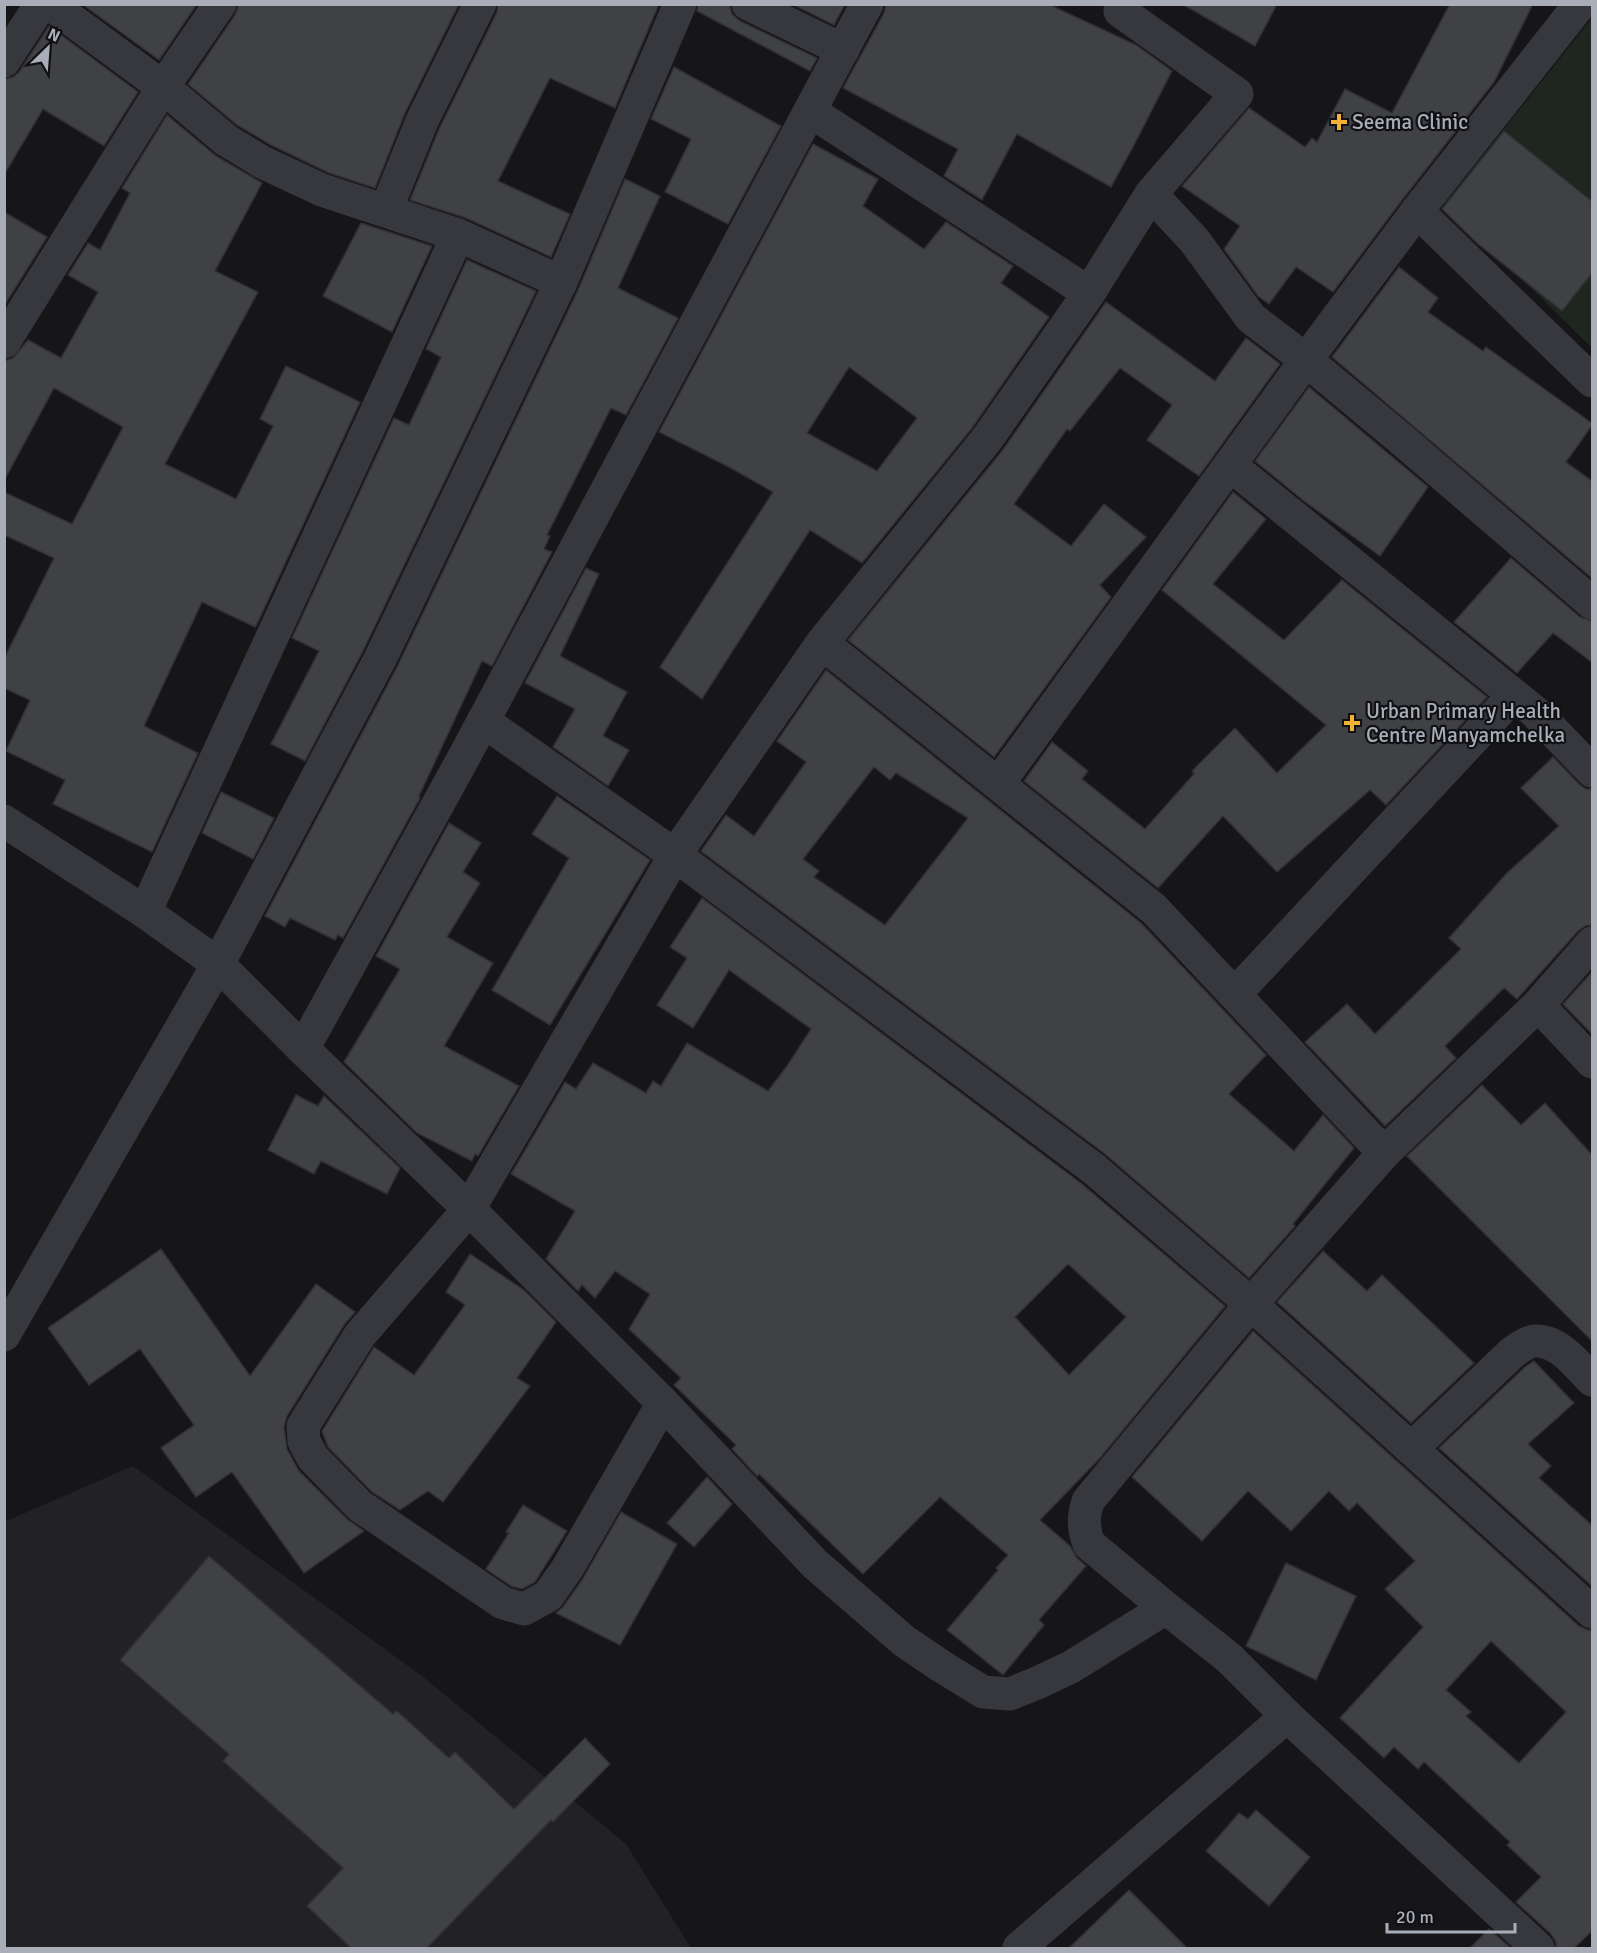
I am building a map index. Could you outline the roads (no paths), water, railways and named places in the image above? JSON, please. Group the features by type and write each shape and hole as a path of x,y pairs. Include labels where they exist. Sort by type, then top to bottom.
{"street":[{"path":"4,61 41,4"},
{"path":"50,4 164,87 226,140 262,162 322,190 458,235 561,282"},
{"path":"4,342 164,87 220,4"},
{"path":"386,210 423,121 480,4"},
{"path":"4,1335 218,964 380,659 561,282 680,4"},
{"path":"748,4 843,50"},
{"path":"303,1049 483,721 867,4"},
{"path":"998,784 1417,211 1580,4"},
{"path":"663,1403 567,1569 548,1596 524,1609 503,1603 360,1506 313,1458 304,1441 303,1426 360,1335 469,1209 675,855 822,643 987,439 1089,293 1151,194 1237,94 1118,7"},
{"path":"810,111 1089,293"},
{"path":"1151,194 1194,240 1251,318 1306,360 1401,439 1593,603"},
{"path":"1417,211 1593,381"},
{"path":"145,912 458,235"},
{"path":"1230,465 1535,712 1593,771"},
{"path":"822,643 1154,909 1384,1153"},
{"path":"1235,994 1514,695"},
{"path":"483,721 675,855 1094,1168 1251,1304 1593,1612"},
{"path":"4,821 145,912 218,964 469,1209 663,1403 815,1564 904,1641 983,1692 1010,1694 1071,1667 1166,1608"},
{"path":"1538,1948 1287,1716 1229,1658 1089,1544 1084,1529 1083,1515 1089,1501 1251,1304 1384,1153 1538,1005 1593,943"},
{"path":"1538,1005 1593,1062"},
{"path":"1411,1449 1513,1352 1532,1341 1549,1342 1593,1380"},
{"path":"1037,1943 1287,1716"}],"place":[{"name":"Seema Clinic","path":"1339,122"},
{"name":"Urban Primary Health Centre Manyamchelka","path":"1352,723"}]}
